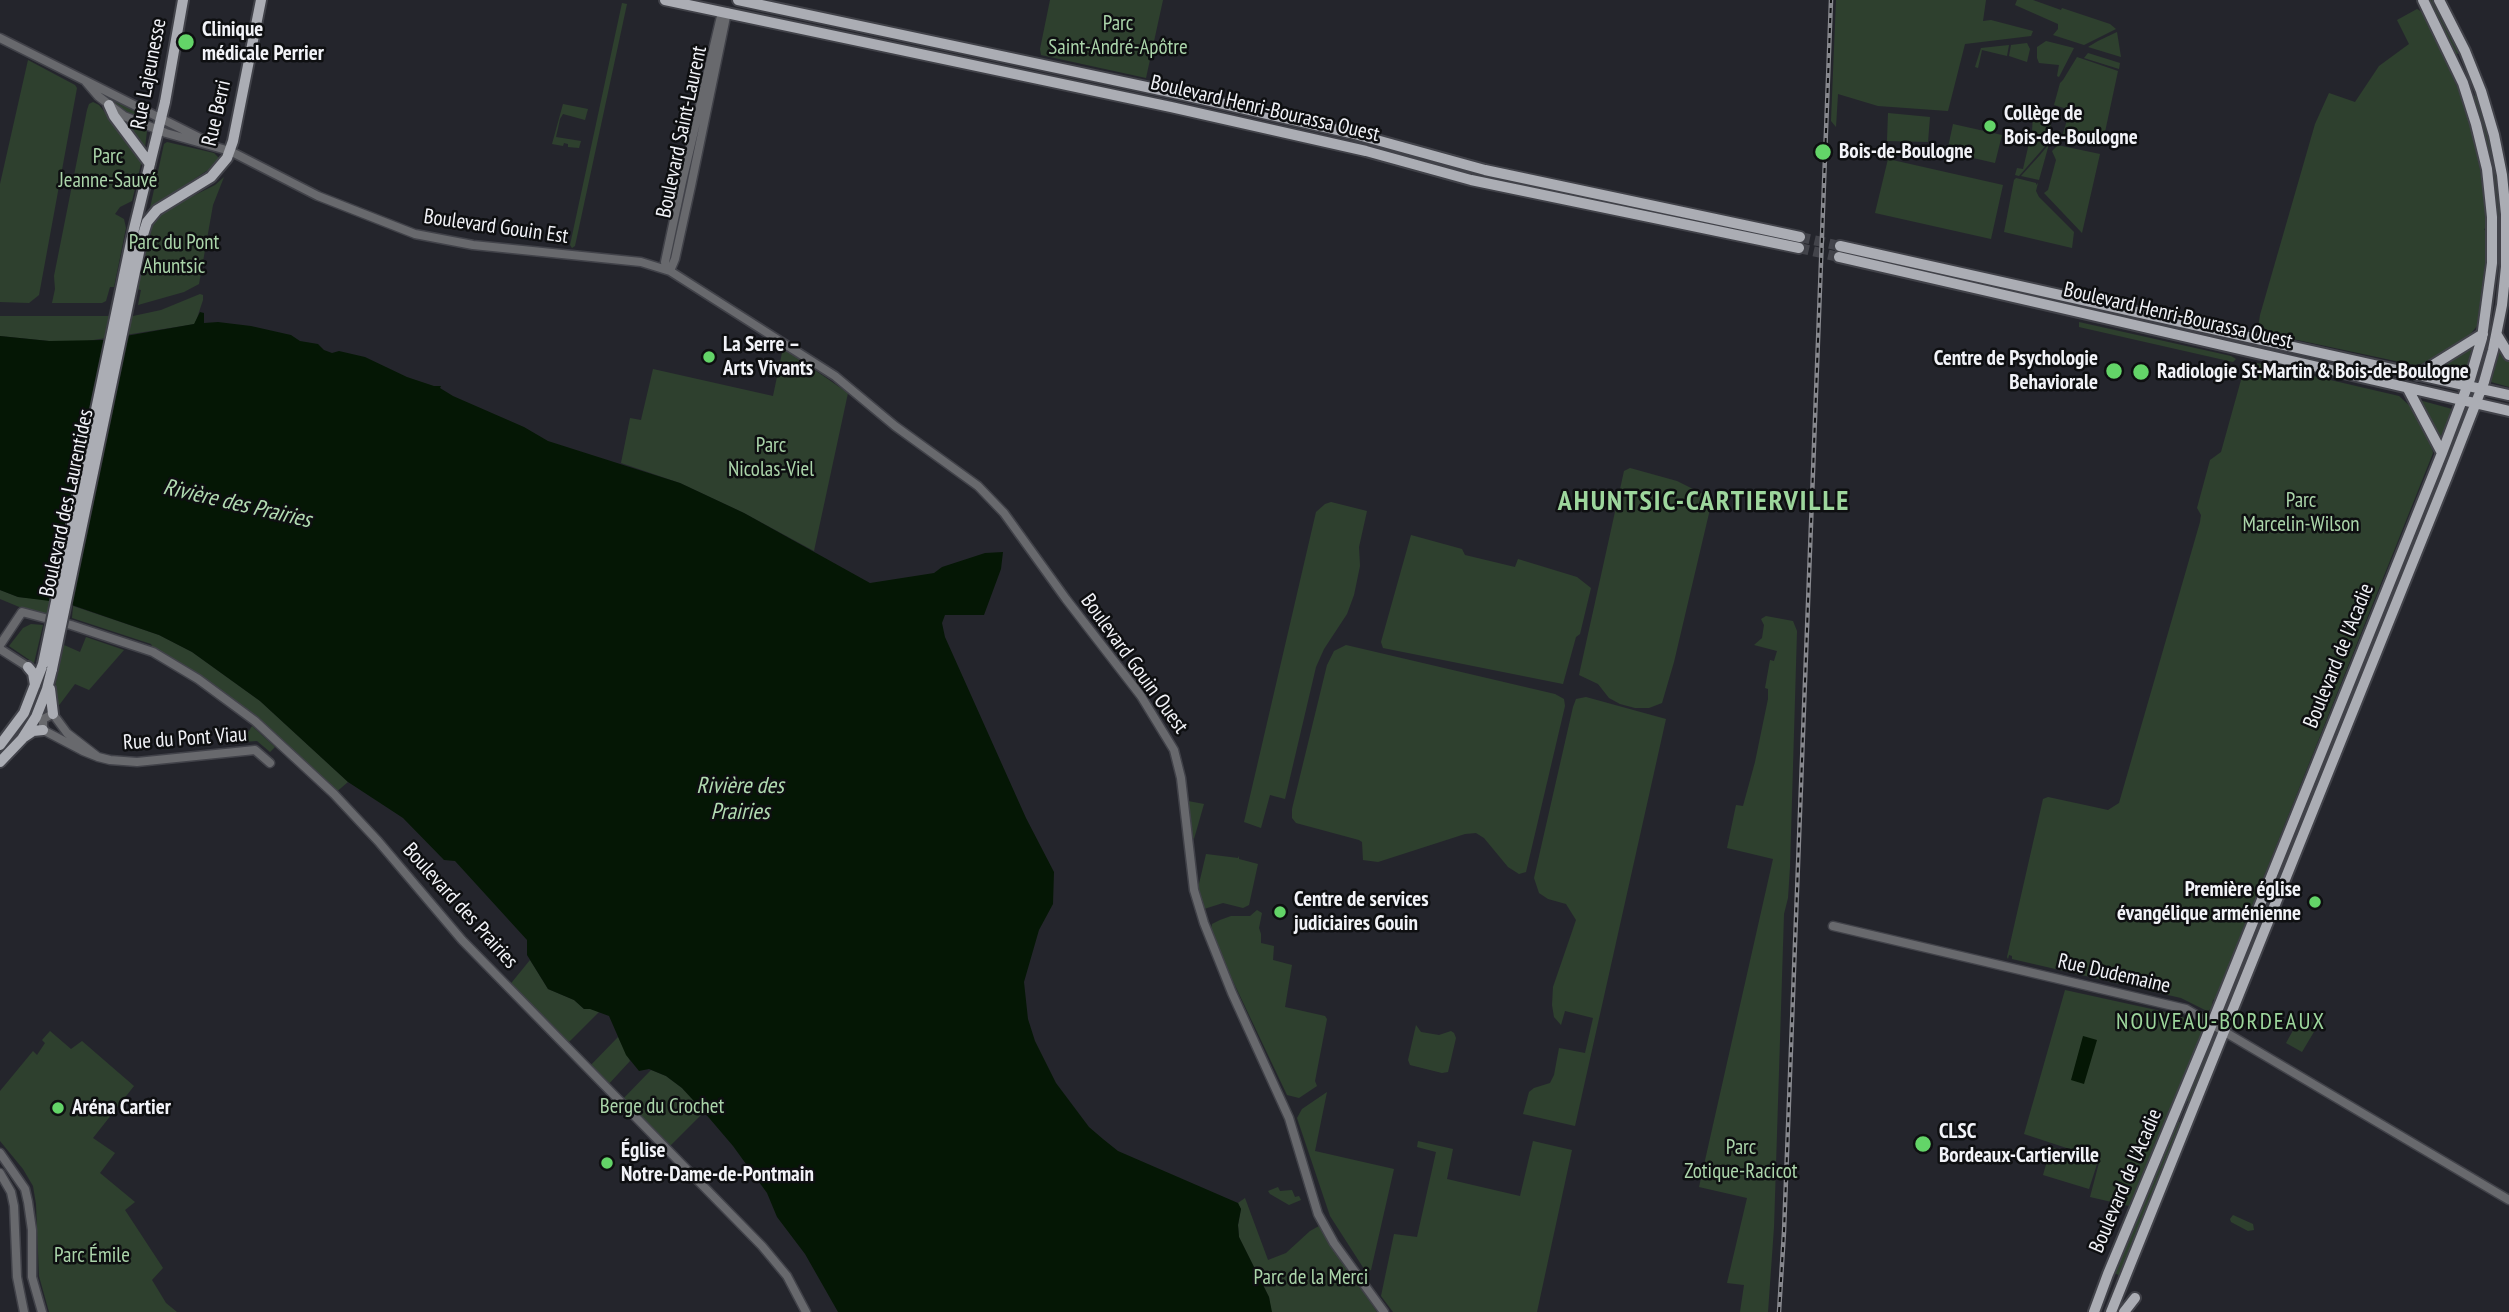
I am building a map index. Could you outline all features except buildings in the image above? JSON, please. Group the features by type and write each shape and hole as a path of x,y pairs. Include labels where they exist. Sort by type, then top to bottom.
{"main road":[{"name":"Rue Lajeunesse","path":"137,238 183,0"},
{"name":"Rue Berri","path":"137,238 160,208 212,176 223,165 230,151 261,0"},
{"name":"Boulevard Henri-Bourassa Ouest","path":"665,0 1164,105 1366,151 1474,180 1800,242 1485,170 1351,133 738,0"},
{"name":"Boulevard Saint-Laurent","path":"724,12 727,0"},
{"name":"Boulevard de l'Acadie","path":"2094,1312 2442,453 2468,386 2483,334 2492,271 2492,217 2484,157 2465,88 2423,0"},
{"name":"Boulevard de l'Acadie","path":"2111,1312 2476,404 2497,335 2506,267 2505,197 2494,135 2478,83 2439,0"},
{"path":"2465,88 2478,83"},
{"path":"109,105 114,116 150,164"},
{"name":"Boulevard des Laurentides","path":"0,762 22,738 36,717 48,671 137,238"},
{"name":"Boulevard Henri-Bourassa Ouest","path":"2509,396 1840,252 2509,411"},
{"path":"2417,375 2483,334"},
{"path":"2497,335 2509,355"},
{"path":"2408,389 2442,453"},
{"path":"28,667 33,673 36,688"},
{"path":"48,671 52,714"},
{"name":"Boulevard des Laurentides","path":"0,745 19,722 48,671"},
{"path":"22,738 31,731 43,730"},
{"path":"2124,1312 2136,1298"}],"street":[{"name":"Boulevard Saint-Laurent","path":"668,270 665,262 682,182 724,12"},
{"name":"Boulevard Gouin Est","path":"0,38 86,82 159,125"},
{"name":"Boulevard Gouin Est","path":"86,82 121,115 159,125 230,151 329,201 426,237 524,251 642,262 668,270"},
{"name":"Boulevard Gouin Ouest","path":"668,270 835,376 895,426 978,486 1004,513 1144,701 1170,742 1178,762 1194,890 1199,909 1232,993 1285,1108 1313,1202 1331,1238 1384,1312"},
{"name":"Boulevard des Prairies","path":"0,647 22,612 71,625 148,649 256,721 334,794 378,841 462,940 762,1246 787,1276 806,1312"},
{"path":"0,647 28,667"},
{"path":"43,730 43,720 52,714"},
{"name":"Rue du Pont Viau","path":"52,714 71,737 98,757"},
{"name":"Rue du Pont Viau","path":"43,730 98,757 127,762 255,750 270,763"},
{"name":"Rue Dudemaine","path":"1833,926 2178,1006 2212,1023 2509,1200"},
{"path":"0,1153 25,1189 32,1230 32,1278 42,1312"},
{"path":"0,1173 11,1192 14,1206 17,1277 24,1312"}],"green space":[{"name":"Parc Saint-André-Apôtre","path":"1050,0 1163,0 1146,78 1041,55"},
{"path":"1836,0 1986,0 1983,21 1991,20 2033,31 2031,36 1965,44 1948,111 1878,106 1838,94 1836,127 1831,121"},
{"path":"2017,0 2033,0 2061,10 2062,8 2110,24 2116,29 2084,45 2053,35 2058,24 2015,5"},
{"path":"2429,0 2433,0 2460,53 2457,54 2453,48"},
{"path":"622,3 627,4 575,246 572,248 570,245"},
{"path":"2417,9 2428,21 2459,91 2474,138 2480,169 2486,218 2486,256 2477,326 2468,337 2426,363 2414,365 2260,332 2260,315 2315,124 2329,93 2355,102 2379,66 2409,44 2397,20"},
{"path":"2117,32 2121,57 2088,47 2098,41"},
{"path":"2046,41 2074,48 2059,77 2059,65 2039,63 2037,58 2037,47"},
{"path":"2027,43 2030,49 2027,62 2009,56 2011,45"},
{"path":"2009,45 2007,56 1982,50 1978,68 1975,67 1981,48"},
{"path":"2088,53 2120,63 2119,69 2084,58"},
{"path":"2077,57 2118,71 2102,146 2062,137 2070,110 2054,105 2060,83"},
{"path":"28,60 77,88 39,295 29,303 0,302 0,184"},
{"path":"103,93 149,119 148,123 122,112 101,95"},
{"path":"2477,95 2496,169 2501,222 2498,222 2487,141 2473,96"},
{"name":"Parc Jeanne-Sauvé","path":"93,102 99,105 116,126 141,160 141,164 132,201 120,207 115,214 124,219 126,228 114,287 110,287 106,301 52,303 54,276 87,110"},
{"path":"563,104 588,109 585,120 563,114 560,119 556,137 581,141 579,148 568,147 568,144 564,143 563,146 552,144"},
{"path":"1888,113 1930,117 1928,142 1887,141"},
{"path":"2033,114 2052,119 2048,137 2032,132"},
{"path":"125,122 147,131 145,148 143,149"},
{"path":"1953,124 2002,135 1995,163 1947,152"},
{"path":"2030,139 2048,143 2019,176 2015,175 2017,168 2023,169"},
{"path":"167,142 214,153 219,158 208,170 150,208 164,144"},
{"path":"2049,144 2039,180 2021,176 2040,155"},
{"path":"2057,146 2100,154 2082,233 2044,193 2048,190 2056,160 2052,151"},
{"path":"1888,159 2003,185 1991,239 1875,213"},
{"name":"Parc du Pont Ahuntsic","path":"224,177 213,205 199,284 184,292 138,305 141,290 137,289 153,224 167,209 215,185"},
{"path":"2016,178 2036,185 2038,183 2036,191 2039,197 2074,232 2072,248 2004,232"},
{"path":"203,295 203,300 195,324 87,341 49,341 0,336 0,316 133,316 161,310"},
{"path":"2079,322 2236,359 2233,362 2079,327"},
{"path":"2473,345 2464,377 2435,371 2433,368"},
{"name":"Parc Nicolas-Viel","path":"783,348 848,393 814,551 744,513 680,483 621,463 630,418 641,420 653,369 773,396"},
{"path":"2500,350 2509,361 2509,387 2491,382"},
{"name":"Parc Marcelin-Wilson","path":"2253,362 2399,396 2412,408 2431,443 2433,453 2211,1009 2207,1011 2181,998 2012,959 2009,955 2008,959 2007,957 2043,799 2048,797 2108,810 2119,803 2200,522 2201,515 2197,508 2210,460 2221,452 2241,380"},
{"path":"2419,400 2452,409 2440,439"},
{"path":"2444,461 2442,476 2372,651 2368,649"},
{"path":"1630,468 1677,481 1709,497 1710,509 1662,703 1649,708 1620,704 1609,698 1598,684 1579,675 1624,471"},
{"path":"1331,502 1367,511 1359,547 1360,566 1354,595 1347,614 1324,649 1316,667 1285,799 1270,795 1261,828 1244,822 1316,512"},
{"path":"1411,535 1462,549 1465,555 1515,567 1518,559 1577,577 1591,588 1580,634 1576,637 1563,684 1383,648 1381,642"},
{"path":"0,590 18,597 50,600 46,618 0,599"},
{"path":"73,606 159,635 192,652 260,701 348,782 334,794 255,721 157,655 151,644 72,618"},
{"name":"Parc Zotique-Racicot","path":"1766,616 1793,621 1797,631 1790,867 1784,914 1774,1227 1768,1312 1740,1312 1744,1285 1727,1283 1747,1198 1699,1187 1773,859 1727,848 1736,805 1743,806 1755,762 1768,699 1768,689 1765,688 1770,660 1774,661 1777,651 1754,645 1762,638 1764,625 1761,619"},
{"path":"31,624 43,625 34,663 9,646 23,628"},
{"path":"86,637 124,650 89,690 75,684 57,708 54,691 64,645 80,652"},
{"path":"1346,645 1555,694 1564,699 1565,706 1526,872 1519,874 1508,867 1484,838 1476,833 1465,834 1378,862 1363,860 1362,842 1359,840 1296,823 1292,818 1327,665 1334,651"},
{"path":"2358,674 2361,675 2267,911 2264,910"},
{"path":"1586,697 1666,719 1575,1126 1523,1114 1529,1092 1550,1083 1559,1048 1585,1053 1593,1018 1565,1011 1561,1025 1554,1017 1553,987 1576,920 1566,904 1548,899 1539,893 1534,878 1573,707 1576,699"},
{"path":"252,726 275,747 270,752 257,741 242,742"},
{"path":"1188,801 1204,804 1194,839 1192,837"},
{"path":"1206,854 1239,856 1239,859 1258,864 1249,905 1243,908 1223,903 1204,909 1198,888"},
{"path":"1257,910 1262,913 1259,928 1261,943 1274,946 1273,960 1292,965 1285,1007 1325,1016 1327,1019 1315,1081 1317,1086 1299,1098 1287,1095 1211,929 1212,924 1220,920 1231,916 1250,916"},
{"path":"530,960 548,989 574,1000 584,1009 590,1008 599,1012 566,1045 508,987"},
{"path":"2065,990 2179,1015 2202,1028 2129,1206 2090,1197 2100,1159 2024,1134"},
{"path":"2301,1016 2318,1025 2302,1052 2286,1043"},
{"path":"1416,1025 1421,1032 1439,1035 1451,1031 1454,1033 1456,1038 1448,1072 1410,1065 1408,1060"},
{"name":"Parc Émile","path":"50,1031 71,1049 82,1041 134,1086 93,1138 115,1153 100,1173 135,1202 125,1210 163,1268 152,1280 166,1303 177,1312 49,1312 39,1276 33,1186 0,1141 0,1091 33,1051 37,1055 45,1043 42,1040"},
{"path":"618,1037 630,1061 606,1087 588,1068"},
{"path":"2212,1038 2216,1039 2190,1102 2186,1100"},
{"name":"Berge du Crochet","path":"651,1070 666,1076 682,1088 704,1112 667,1149 620,1102"},
{"path":"1327,1092 1315,1151 1394,1169 1371,1270 1366,1272 1330,1216 1297,1118 1302,1109"},
{"path":"2177,1121 2182,1123 2121,1276 2114,1273"},
{"path":"1418,1141 1453,1149 1447,1179 1520,1196 1533,1141 1572,1150 1537,1312 1393,1312 1381,1296 1394,1234 1417,1237 1436,1152 1417,1147"},
{"path":"2051,1147 2098,1161 2089,1189 2043,1175"},
{"path":"1278,1187 1280,1191 1292,1190 1295,1197 1299,1196 1301,1200 1289,1205 1268,1191"},
{"name":"Parc de la Merci","path":"1245,1198 1268,1260 1286,1253 1319,1226 1377,1312 1271,1312 1269,1297 1239,1237 1241,1209 1238,1203"},
{"path":"2233,1215 2253,1224 2254,1230 2248,1231 2231,1222"}],"water":[{"name":"Rivière des Prairies","path":"200,312 204,313 204,323 251,326 291,335 300,341 318,344 332,353 339,351 365,357 407,377 441,386 440,388 453,396 524,427 548,441 680,483 744,513 870,583 934,573 942,567 985,553 1003,552 1001,569 984,615 945,615 942,623 945,637 1026,818 1054,872 1053,904 1039,930 1024,982 1028,1019 1035,1041 1056,1083 1089,1127 1118,1151 1238,1203 1241,1209 1239,1237 1269,1297 1272,1312 838,1312 805,1254 777,1217 767,1193 733,1146 682,1088 666,1076 649,1069 639,1071 626,1055 609,1016 584,1009 574,1000 548,989 527,955 527,940 455,861 444,860 403,818 348,782 260,701 192,652 159,635 66,603 18,597 0,590 0,336 49,341 103,340 194,324"},
{"path":"2083,1036 2097,1040 2084,1084 2071,1080"}],"tunnel":[{"path":"1800,237 1840,246"},
{"path":"1799,248 1839,257"}],"railway":[{"path":"1779,1312 1831,0"}],"place":[{"name":"Clinique médicale Perrier","path":"186,42"},
{"name":"Collège de Bois-de-Boulogne","path":"1990,126"},
{"name":"Bois-de-Boulogne","path":"1823,152"},
{"name":"La Serre – Arts Vivants","path":"709,357"},
{"name":"Centre de Psychologie Behaviorale","path":"2114,371"},
{"name":"Radiologie St-Martin & Bois-de-Boulogne","path":"2141,372"},
{"name":"Première église évangélique arménienne","path":"2315,902"},
{"name":"Centre de services judiciaires Gouin","path":"1280,912"},
{"name":"Aréna Cartier","path":"58,1108"},
{"name":"CLSC Bordeaux-Cartierville","path":"1923,1144"},
{"name":"Église Notre-Dame-de-Pontmain","path":"607,1163"}],"district":[{"name":"AHUNTSIC-CARTIERVILLE","path":"1704,502"},
{"name":"NOUVEAU-BORDEAUX","path":"2221,1022"}]}
